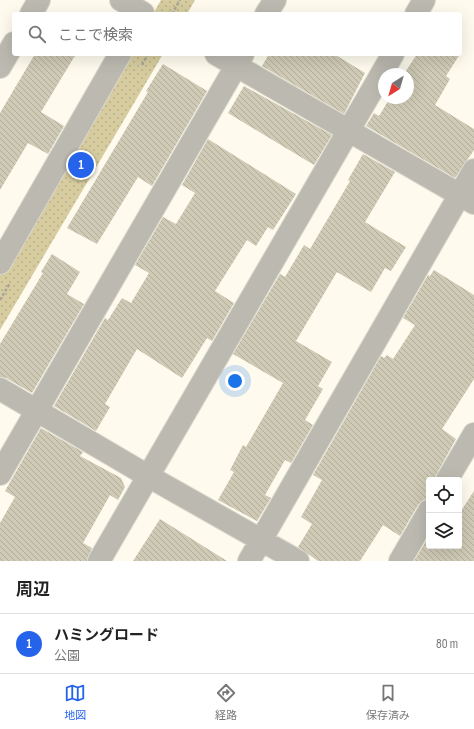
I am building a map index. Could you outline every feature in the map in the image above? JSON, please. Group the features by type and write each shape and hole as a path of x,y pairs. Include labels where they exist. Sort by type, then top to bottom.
{"street":[{"path":"32,12 39,0"},
{"path":"121,0 146,9"},
{"path":"267,12 275,0"},
{"path":"417,12 424,0"},
{"path":"0,67 12,46"},
{"path":"0,263 119,56"},
{"path":"224,56 240,60 348,132 467,199"},
{"path":"99,561 392,56"},
{"path":"0,474 240,60"},
{"path":"249,561 467,199 474,170"},
{"path":"0,389 148,476 298,561"},
{"path":"449,477 474,434"},
{"path":"400,561 428,513"}],"path":[{"path":"173,12 180,0"}],"shaded area":[{"path":"161,0 195,0 188,12 154,12"},
{"path":"128,56 162,56 0,330 0,275"}],"building":[{"path":"34,56 75,56 41,112 64,126 48,154 28,143 0,190 0,113"},
{"path":"268,56 337,56 365,73 344,114 262,66"},
{"path":"416,56 459,56 446,76 450,79 435,105 474,129 474,150 455,178 366,126 374,113 379,116 386,104 414,104 414,68 408,68"},
{"path":"163,64 207,91 152,186 138,177 97,244 67,228"},
{"path":"244,86 332,135 314,165 228,113"},
{"path":"208,139 296,194 273,230 268,227 256,246 247,240 215,291 234,303 212,341 207,338 182,378 137,349 105,404 110,407 96,431 54,406 105,318 108,320 122,298 131,303 149,273 135,265 163,217 176,224 195,193 182,185"},
{"path":"363,154 395,172 365,222 406,247 391,271 385,268 371,292 337,272 296,341 332,362 318,386 323,389 305,420 313,425 291,463 285,460 265,495 271,498 257,521 218,500 234,472 230,470 243,445 246,447 283,383 233,354 280,274 285,277 304,245 310,249 350,181 348,180"},
{"path":"52,254 80,272 67,294 84,304 32,393 6,378 0,377 0,344 43,273 41,272"},
{"path":"434,270 474,295 474,379 442,429 456,439 435,477 426,477 426,500 423,500 418,505 400,536 383,525 360,561 318,561 298,547 312,524 301,517 322,480 313,475 381,356 384,358 387,355 393,359 415,325 403,318 428,275 430,276"},
{"path":"41,428 83,452 80,456 121,478 125,487 118,500 110,495 83,543 92,548 87,561 0,561 0,523 15,497 5,491"},
{"path":"474,491 474,561 414,561 426,541 426,549 462,549 462,509"},
{"path":"160,519 227,561 133,561"}],"place":[{"name":"ハミングロード","path":"81,165"}]}
